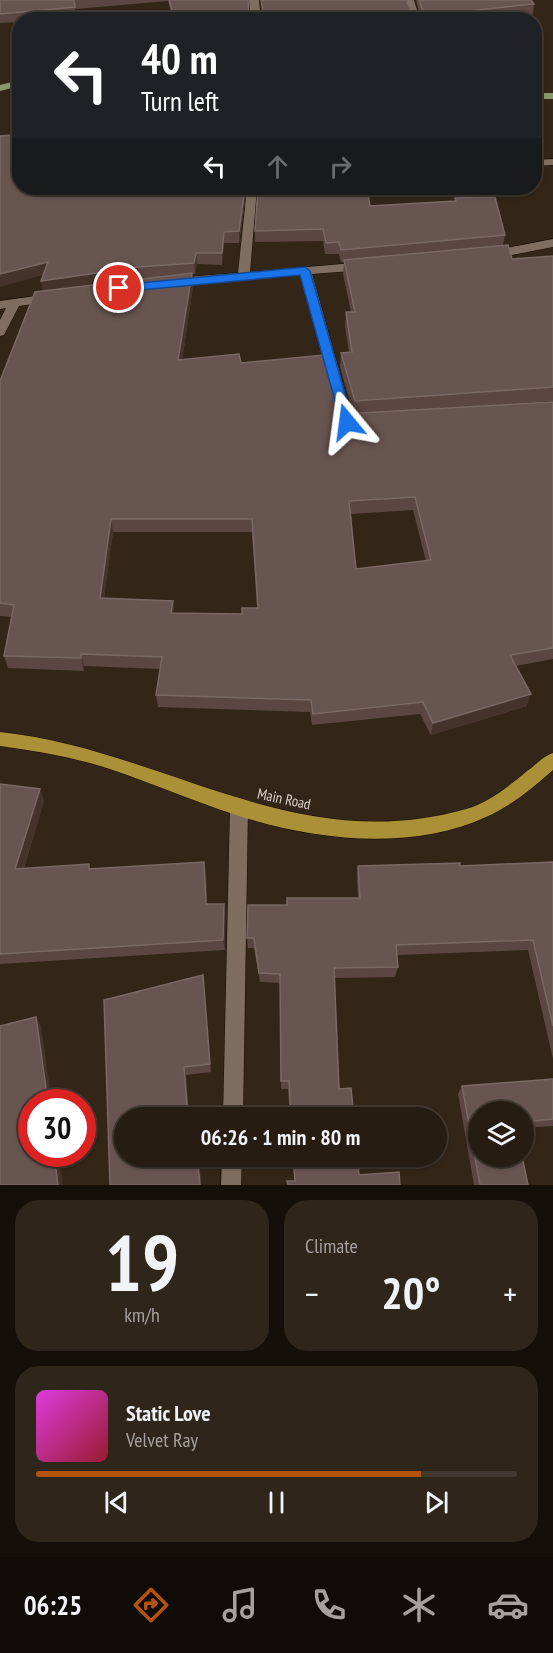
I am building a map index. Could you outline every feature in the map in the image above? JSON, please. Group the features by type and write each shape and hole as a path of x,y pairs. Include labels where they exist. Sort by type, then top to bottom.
{"main road":[{"name":"Main Road","path":"0,739 27,740 96,756 239,808 331,828 403,830 471,816 523,785 553,760"}],"street":[{"path":"244,276 251,195"},
{"path":"481,256 553,243"},
{"path":"163,283 375,265"},
{"path":"305,271 347,422 370,421"},
{"path":"0,305 60,296"},
{"path":"0,332 15,303"},
{"path":"233,1107 239,808"},
{"path":"231,1185 232,1167"}],"building":[{"path":"0,0 74,0 75,7 12,12 0,14"},
{"path":"169,0 248,0 249,12 192,11 173,12"},
{"path":"261,0 406,0 412,12 263,12"},
{"path":"419,0 531,0 534,4 468,11 423,12"},
{"path":"12,135 12,195 244,195 239,231 224,232 222,253 196,253 194,263 138,267 41,281 48,262 0,274 0,136"},
{"path":"258,195 368,195 370,206 456,201 455,198 495,197 505,235 341,250 339,242 326,243 323,229 255,231"},
{"path":"508,245 512,259 553,256 553,387 355,401 341,353 352,352 346,312 355,312 344,260"},
{"path":"192,273 178,360 239,354 241,363 324,355 343,414 553,402 553,648 510,655 531,694 433,723 423,702 313,714 311,700 156,695 162,657 81,654 81,658 4,656 14,605 0,603 0,381 35,292","holes":["415,497 431,560 356,569 349,501","111,519 252,519 258,608 242,608 242,614 171,613 173,601 100,598"]},
{"path":"0,784 40,789 15,869 89,864 89,869 204,862 206,904 224,904 223,940 0,954"},
{"path":"553,862 553,1026 533,940 396,945 398,967 334,968 339,1089 351,1088 353,1107 290,1107 289,1081 281,1081 280,974 259,973 254,938 247,938 248,905 287,905 287,898 360,898 358,866 460,863 460,866"},
{"path":"203,975 210,1064 184,1067 187,1107 114,1107 114,1167 198,1167 200,1185 110,1185 104,1000"},
{"path":"36,1017 46,1089 18,1089 18,1167 56,1167 58,1185 0,1185 0,1026"},
{"path":"553,1079 553,1119 534,1121 534,1101 468,1101 468,1119 462,1086"},
{"path":"294,1167 358,1167 359,1175 399,1172 400,1185 288,1185 287,1181 295,1181"},
{"path":"477,1167 524,1167 528,1185 480,1185"}],"waterway":[{"path":"0,88 12,85"},
{"path":"542,96 553,96"}],"route":[{"path":"119,288 305,271 347,422"}]}
